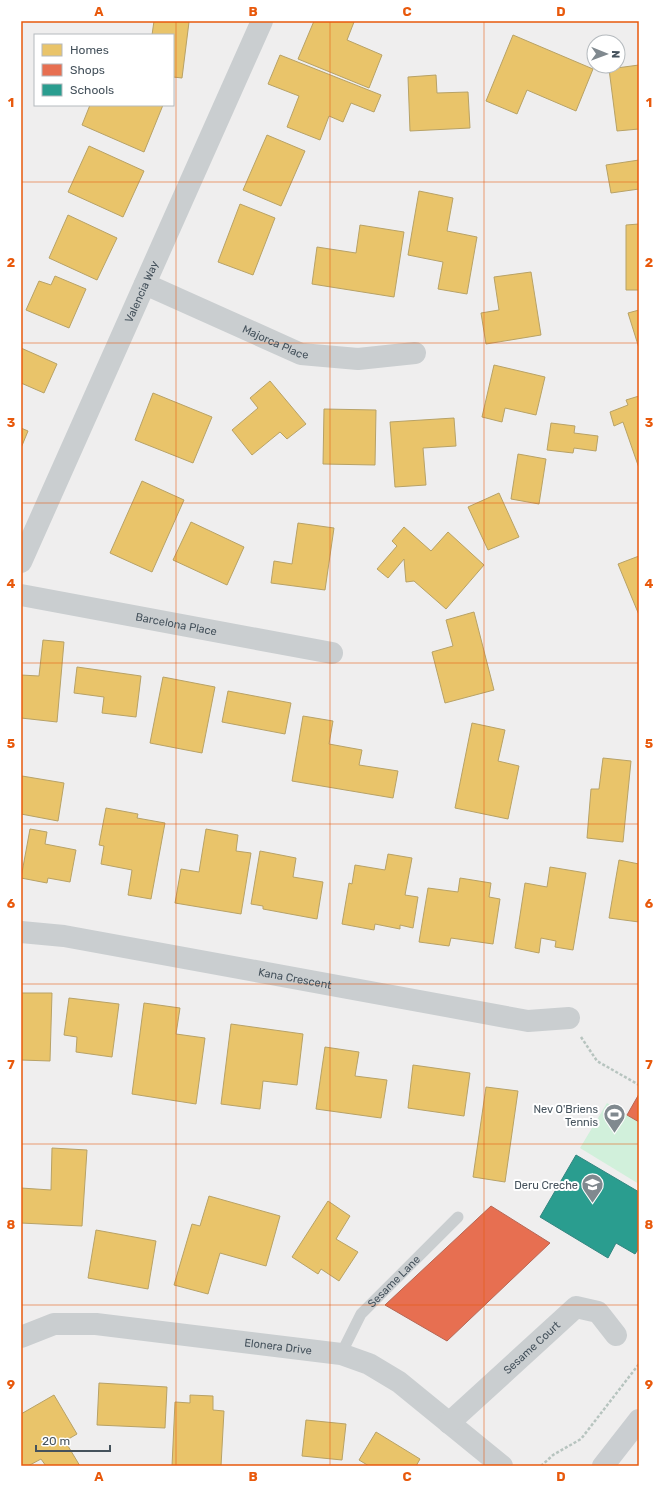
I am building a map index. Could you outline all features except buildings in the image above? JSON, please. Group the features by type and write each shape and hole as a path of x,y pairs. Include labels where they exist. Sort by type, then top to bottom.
{"main road":[{"path":"603,1466 639,1420"}],"street":[{"name":"Valencia Way","path":"21,562 262,21"},
{"name":"Majorca Place","path":"145,284 302,354 358,359 415,353"},
{"name":"Barcelona Place","path":"21,595 332,653"},
{"name":"Kana Crescent","path":"21,932 64,936 528,1021 569,1018"},
{"name":"Sesame Court","path":"449,1423 576,1307 598,1312 616,1335"},
{"name":"Elonera Drive","path":"21,1337 54,1324 96,1324 341,1354 368,1364 399,1382 449,1423 488,1462"}],"lane":[{"name":"Sesame Lane","path":"341,1354 361,1314 458,1217"}],"path":[{"path":"569,1018 597,1061 639,1085"},
{"path":"541,1466 553,1455 581,1439 639,1364"}],"green space":[{"name":"Nev O'Briens Tennis","path":"607,1103 639,1122 639,1184 580,1148"}],"place":[{"name":"Nev O'Briens Tennis","path":"614,1134"},
{"name":"Deru Creche","path":"593,1204"}]}
